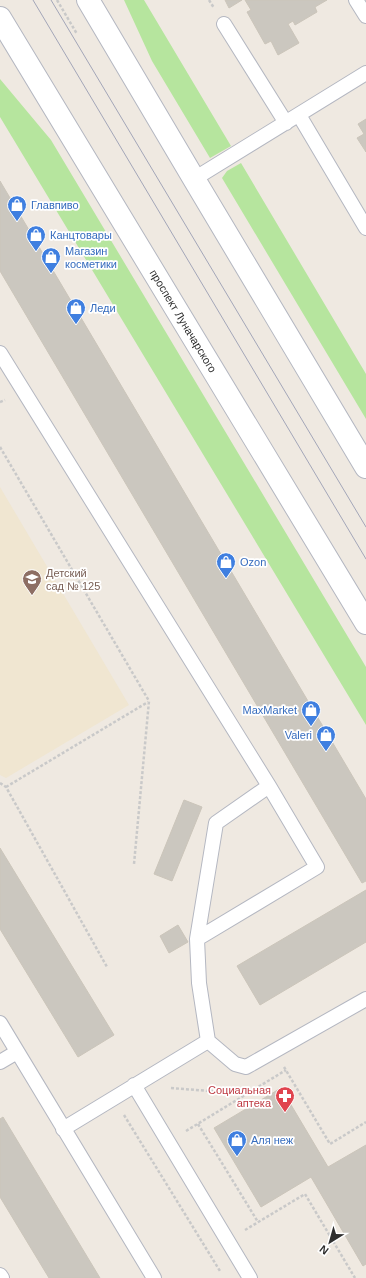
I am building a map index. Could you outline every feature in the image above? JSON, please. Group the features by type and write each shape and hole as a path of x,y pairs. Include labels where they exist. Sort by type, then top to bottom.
{"main road":[{"path":"88,0 366,467"},
{"name":"проспект Луначарского","path":"0,18 366,623"}],"lane":[{"path":"356,0 366,16"},
{"path":"224,24 286,123"},
{"path":"194,179 366,73"},
{"path":"299,115 366,228"},
{"path":"0,353 269,786 317,867 197,940"},
{"path":"269,786 216,823 197,940 199,983 208,1041 235,1064 246,1067 366,999"},
{"path":"0,1023 154,1278"},
{"path":"63,1129 208,1041"},
{"path":"0,1062 17,1052"},
{"path":"134,1085 250,1278"}],"path":[{"path":"57,0 77,34"},
{"path":"0,447 149,701 134,864"},
{"path":"6,786 149,701"},
{"path":"0,783 6,786 107,967"},
{"path":"275,1051 330,1144 366,1122"},
{"path":"168,1142 286,1070"},
{"path":"134,1085 248,1094"},
{"path":"113,1098 220,1272"},
{"path":"198,1124 258,1222"},
{"path":"209,1253 305,1194 355,1278"}],"shaded area":[{"name":"Детский сад № 125","path":"0,487 129,705 6,778 0,775"}],"green space":[{"path":"124,0 144,0 231,146 210,158 152,61"},
{"path":"0,79 51,140 366,667 366,725 0,117"},
{"path":"241,163 366,374 366,419 222,178 227,171"}],"building":[{"path":"225,0 242,0 229,8"},
{"path":"245,0 327,0 315,7 317,12 295,25 293,21 288,24 299,43 278,55 271,41 265,44 247,12 251,10"},
{"path":"366,119 366,152 357,138 364,134 358,124"},
{"path":"0,181 366,799 366,881 362,883 0,271"},
{"path":"184,800 202,807 172,881 154,874"},
{"path":"0,848 114,1035 78,1057 0,929"},
{"path":"366,890 366,942 260,1005 237,966"},
{"path":"178,925 188,942 169,953 160,936"},
{"path":"281,1088 328,1167 366,1145 366,1264 363,1266 311,1177 261,1207 214,1128"},
{"path":"3,1117 100,1278 49,1278 0,1197 0,1119"}],"tram line":[{"path":"33,0 366,559"},
{"path":"51,0 366,527"}],"place":[{"name":"Главпиво","path":"17,222"},
{"name":"Канцтовары","path":"36,252"},
{"name":"Магазин косметики","path":"51,274"},
{"name":"Леди","path":"76,325"},
{"name":"Ozon","path":"226,579"},
{"name":"Детский сад № 125","path":"32,596"},
{"name":"MaxMarket","path":"311,727"},
{"name":"Valeri","path":"326,752"},
{"name":"Социальная аптека","path":"285,1113"},
{"name":"Аля неж","path":"237,1157"}]}
